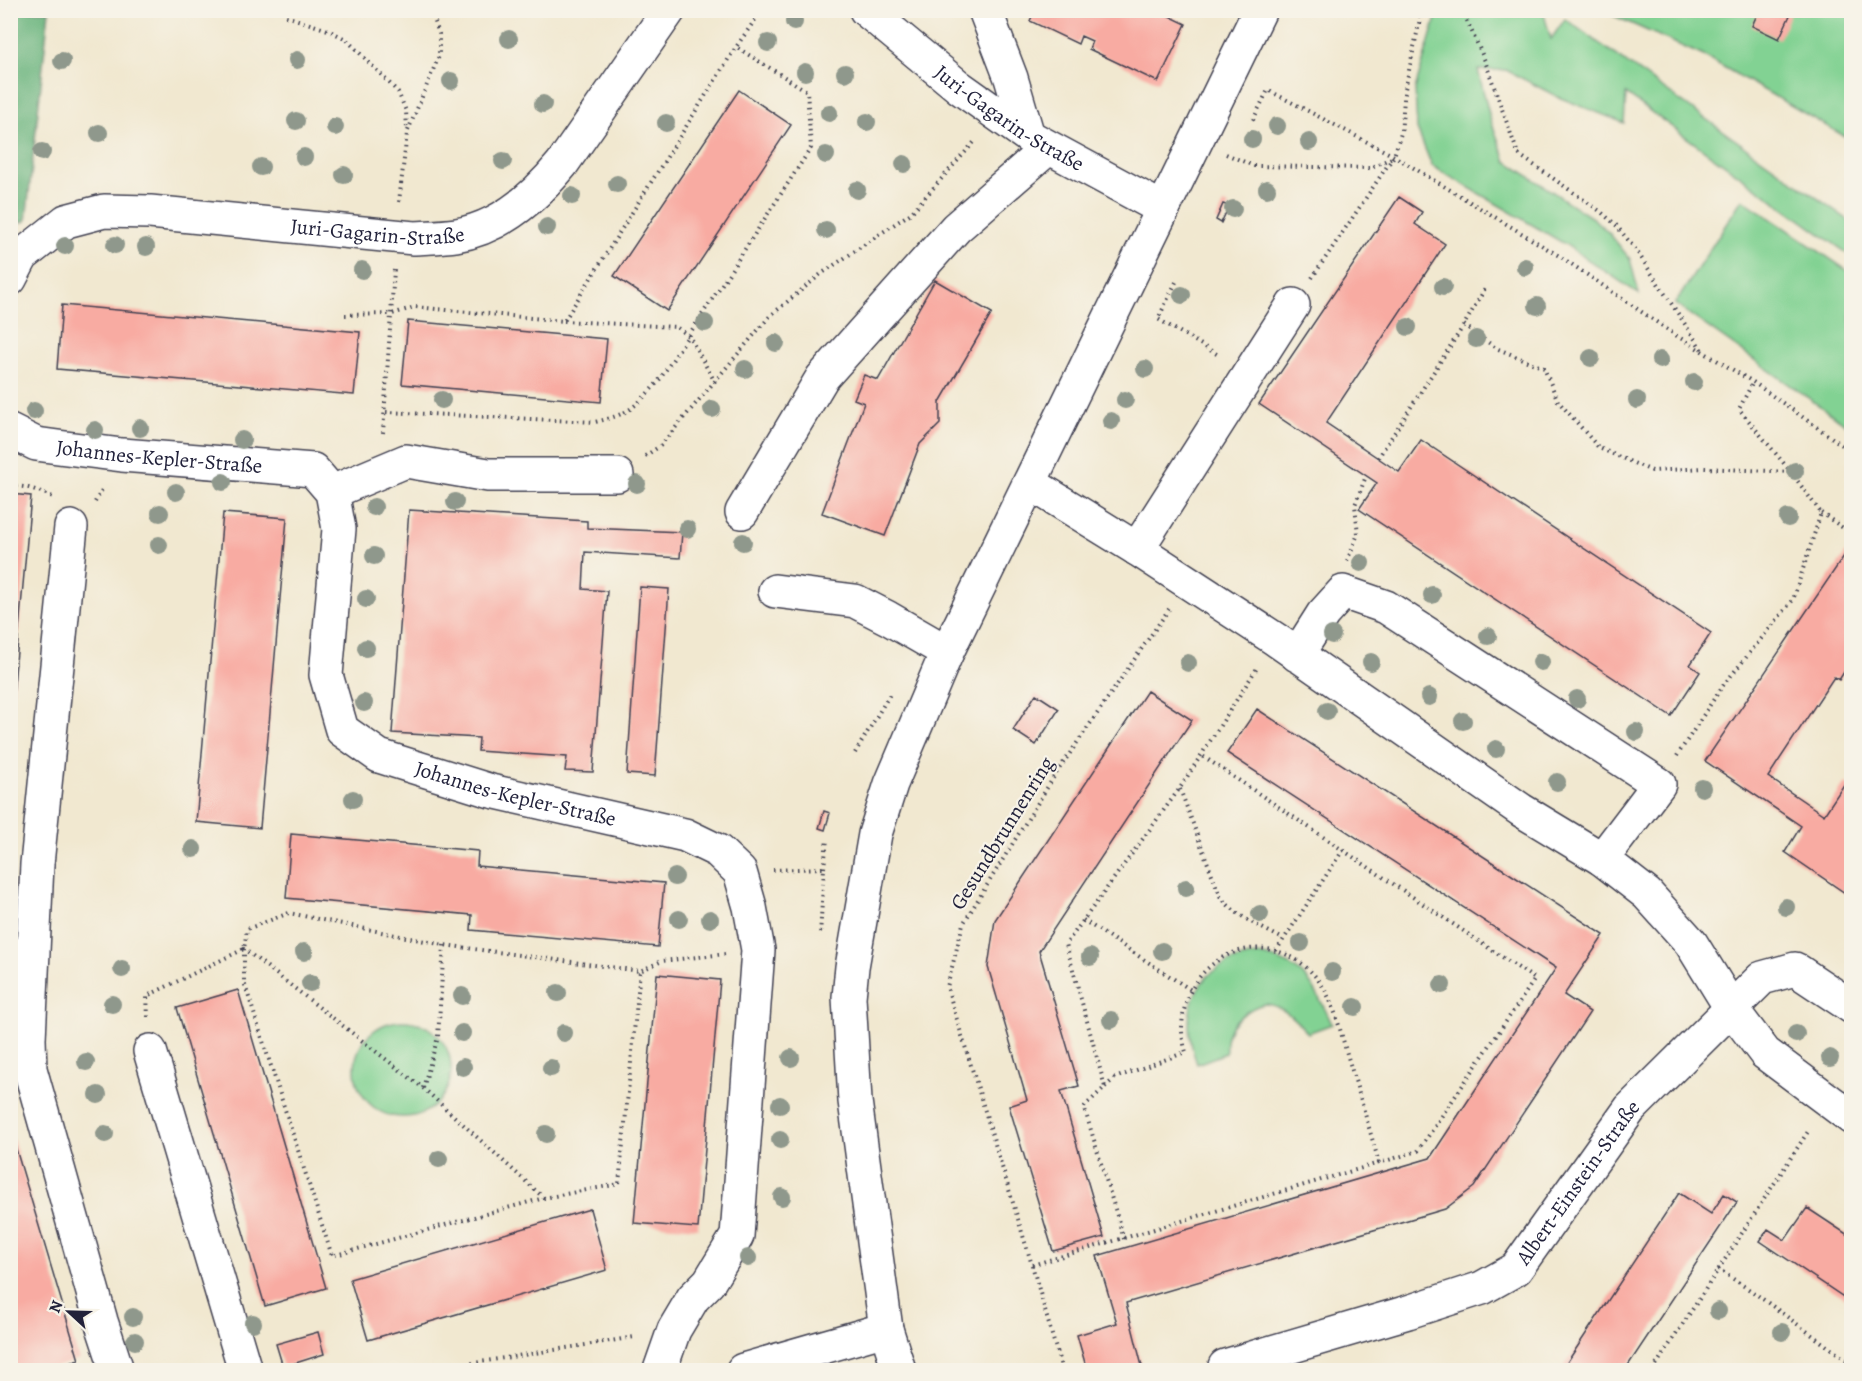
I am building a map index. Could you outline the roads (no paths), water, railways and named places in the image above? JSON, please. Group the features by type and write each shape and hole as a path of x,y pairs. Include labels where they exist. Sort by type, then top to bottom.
{"street":[{"name":"Juri-Gagarin-Straße","path":"10,279 22,256 66,221 104,211 150,212 396,237 435,237 467,232 495,222 532,198 562,164 669,10"},
{"name":"Juri-Gagarin-Straße","path":"866,10 959,87 1038,142 1163,210"},
{"path":"742,512 822,378 960,230 1038,142 985,10"},
{"path":"898,1371 886,1329 855,1101 849,997 874,834 891,784 947,652 1260,10"},
{"path":"1137,549 1293,305"},
{"name":"Johannes-Kepler-Straße","path":"10,430 36,444 58,447 122,455 313,470 332,492 339,529 326,675 342,730 379,756 491,791 685,835 718,851 740,872 750,907 758,950 737,1236 710,1282 693,1298 674,1330 660,1371"},
{"path":"332,492 406,460 488,475 617,475"},
{"path":"1030,483 1137,549 1286,647 1521,810 1602,859 1647,894 1691,943 1731,1008 1765,1053 1840,1110"},
{"path":"71,527 37,864 29,1039 30,1069 117,1371"},
{"path":"775,591 855,602 947,652"},
{"path":"1286,647 1323,614 1343,592 1386,608 1659,784 1602,859"},
{"name":"Albert-Einstein-Straße","path":"1225,1365 1482,1288 1516,1269 1630,1109 1762,978 1795,969 1851,1007"},
{"path":"150,1051 245,1371"},
{"path":"762,1367 886,1329"}]}
